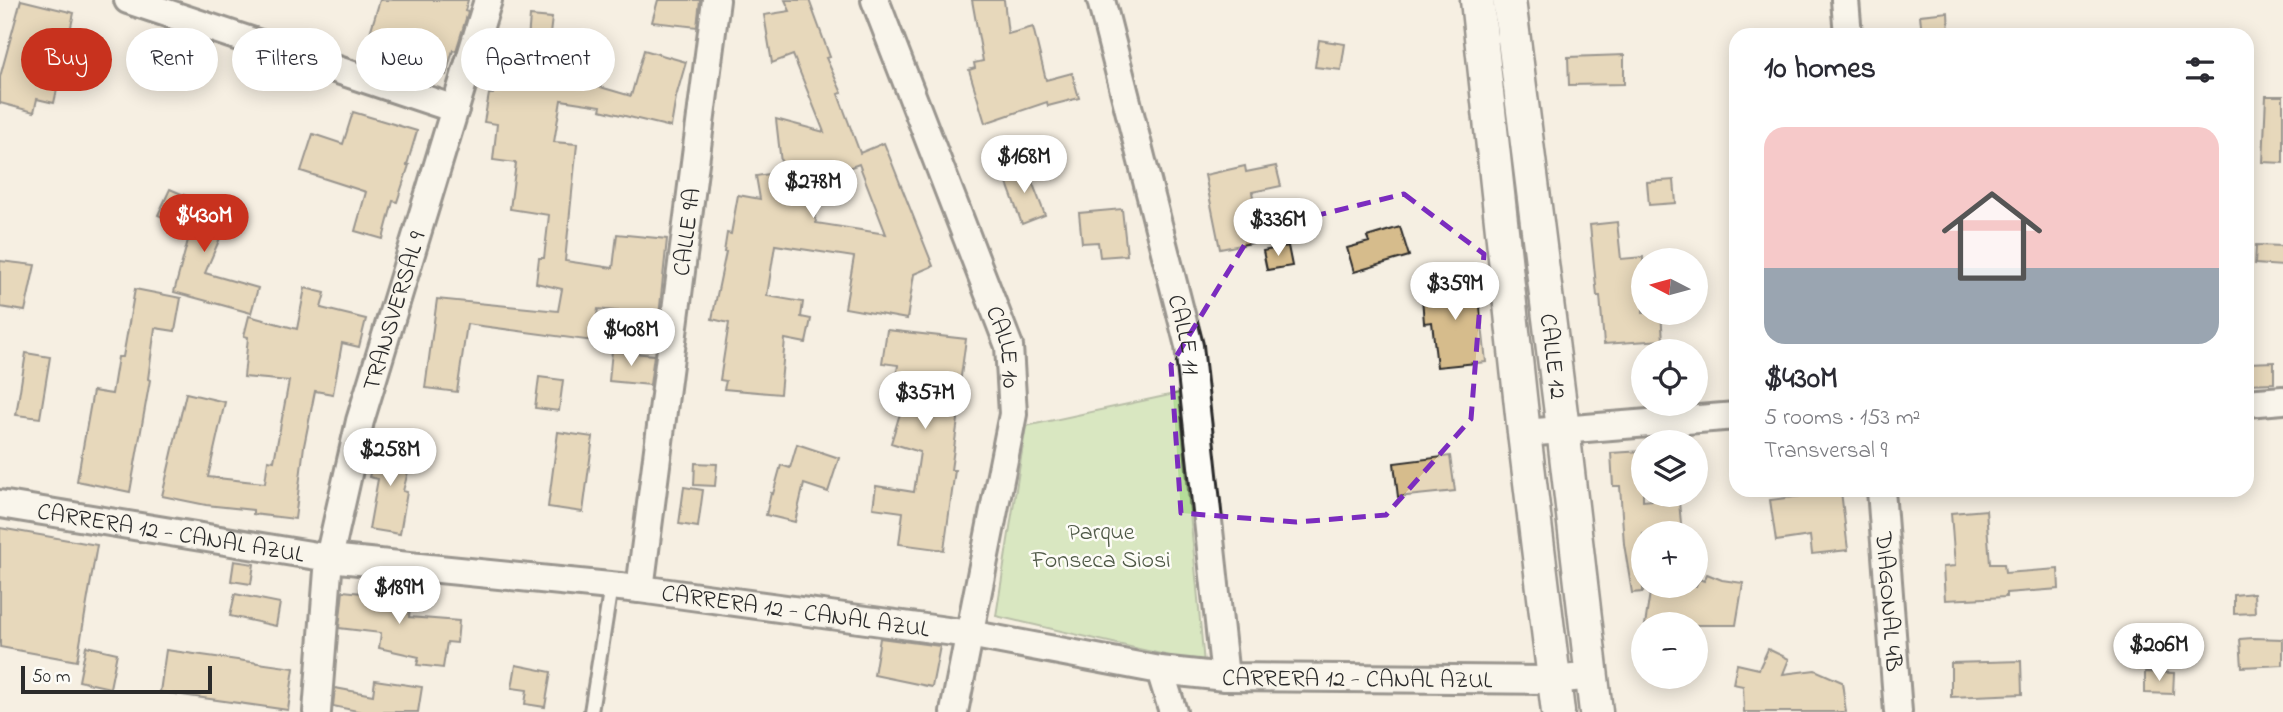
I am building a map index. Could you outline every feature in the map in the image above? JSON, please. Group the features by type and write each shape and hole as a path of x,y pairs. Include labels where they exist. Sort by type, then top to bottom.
{"street":[{"path":"128,0 455,109"},
{"name":"TRANSVERSAL 9","path":"317,712 329,558 360,421 488,0"},
{"name":"CALLE 9A","path":"640,589 716,0"},
{"name":"CALLE 10","path":"875,0 1009,346 1013,414 954,712"},
{"name":"CALLE 11","path":"1101,0 1189,346 1225,677"},
{"path":"1846,0 1848,28"},
{"path":"1477,4 1509,1"},
{"name":"CALLE 12","path":"1509,1 1563,429 1595,712"},
{"name":"CALLE 12","path":"1477,4 1558,712"},
{"path":"2254,402 2283,400"},
{"path":"1524,433 1729,417"},
{"name":"DIAGONAL 4B","path":"1882,497 1898,712"},
{"name":"CARRERA 12 - CANAL AZUL","path":"0,504 329,558 640,589 969,634 1160,670 1225,677 1554,680 1592,677"},
{"path":"1160,670 1172,712"}],"lane":[{"path":"591,712 611,586"}],"highlighted area":[{"path":"1404,194 1484,254 1471,419 1386,515 1296,522 1181,513 1171,365 1253,231"}],"green space":[{"name":"Parque Fonseca Siosi","path":"1179,393 1204,664 996,616 1026,426"}],"building":[{"path":"21,0 74,13 71,28 21,28 21,91 57,91 54,103 37,99 34,112 0,103 0,77"},
{"path":"380,0 468,0 465,11 468,12 447,71 447,28 371,28"},
{"path":"658,0 700,0 697,27 652,22"},
{"path":"785,0 809,0 830,57 826,58 842,93 838,94 860,153 884,143 933,266 914,274 907,319 845,308 854,257 775,245 767,296 803,302 801,317 811,319 806,343 785,339 780,394 724,389 726,381 720,380 729,323 712,319 726,252 727,233 731,234 738,195 760,199 756,176 782,172 776,119 824,132 793,55 772,63 764,15 790,11","holes":["859,164 886,234 816,223 810,182"]},
{"path":"972,0 1004,0 1008,34 1033,27 1046,80 1072,73 1079,98 1048,106 1047,102 985,123 969,70 975,68 974,63 983,61"},
{"path":"1948,12 1949,28 1921,28 1920,15"},
{"path":"530,16 552,18 551,28 529,28"},
{"path":"1319,40 1345,44 1341,70 1315,67"},
{"path":"644,50 686,62 671,127 600,110 601,106 561,100 554,142 577,144 565,261 613,268 617,234 667,239 659,316 598,309 593,341 467,324 457,392 425,388 437,299 558,311 562,289 536,283 539,258 544,258 549,215 510,209 516,163 493,160 497,124 484,122 489,94 493,94 494,91 614,91 631,96"},
{"path":"1624,55 1624,84 1569,85 1568,57"},
{"path":"2266,96 2283,96 2283,163 2263,162"},
{"path":"353,112 417,131 409,165 397,202 393,201 383,239 355,231 366,192 301,171 313,134 343,144"},
{"path":"1026,166 1045,215 1022,224 1004,175"},
{"path":"1245,166 1246,172 1276,166 1281,186 1252,192 1262,241 1220,249 1205,175"},
{"path":"1674,180 1676,203 1649,205 1647,182"},
{"path":"170,189 230,215 205,273 258,288 251,313 174,292 191,229 158,215"},
{"path":"1122,209 1127,255 1100,257 1098,242 1082,243 1079,213"},
{"path":"1617,222 1621,259 1631,258 1631,326 1662,326 1663,339 1631,339 1631,342 1604,344 1590,225"},
{"path":"1400,227 1409,256 1354,272 1347,248 1369,242 1367,237"},
{"path":"2256,245 2283,246 2283,266 2255,264"},
{"path":"1288,246 1292,266 1267,270 1263,251"},
{"path":"0,261 35,265 25,311 0,307"},
{"path":"1477,279 1486,362 1437,367 1432,322 1424,323 1421,284"},
{"path":"305,288 325,293 321,308 366,319 359,347 342,343 333,394 315,391 304,446 295,519 253,514 253,510 206,505 162,496 186,393 225,402 208,477 265,483 268,460 274,461 289,381 244,377 248,337 244,336 249,316 297,329"},
{"path":"135,289 181,298 175,331 155,328 150,380 130,492 77,481 93,391 112,394 118,357 123,357"},
{"path":"887,330 966,339 951,470 955,470 944,550 899,544 903,512 873,508 876,486 914,492 920,452 891,443 902,407 892,405 898,365 882,363"},
{"path":"612,351 654,355 650,385 609,381"},
{"path":"26,353 50,357 40,418 16,415"},
{"path":"2274,362 2274,383 2254,384 2254,363"},
{"path":"539,377 563,380 559,411 535,408"},
{"path":"558,432 593,437 583,512 548,507"},
{"path":"378,444 413,453 403,491 407,492 400,534 369,529 378,479 369,477"},
{"path":"797,444 839,458 828,492 804,484 795,522 766,515 781,465 790,468"},
{"path":"1631,452 1631,507 1679,507 1681,521 1631,521 1631,587 1624,544 1620,486 1613,486 1611,453"},
{"path":"1450,456 1455,491 1398,497 1394,463"},
{"path":"695,463 717,464 715,486 694,485"},
{"path":"684,487 703,490 698,527 679,524"},
{"path":"1842,497 1848,550 1812,554 1810,536 1776,541 1770,500"},
{"path":"1986,510 1990,564 2004,564 2005,573 2058,569 2059,589 2006,593 2006,597 1945,600 1943,567 1955,566 1951,513"},
{"path":"0,528 97,545 77,661 0,647"},
{"path":"234,561 254,564 251,584 231,581"},
{"path":"1708,574 1743,583 1736,625 1708,625 1708,612 1647,612 1649,598 1708,598"},
{"path":"343,591 411,598 409,617 459,621 457,643 447,642 443,668 417,665 419,657 379,648 381,633 339,628"},
{"path":"2254,593 2255,613 2234,614 2234,595"},
{"path":"235,594 280,603 276,626 230,616"},
{"path":"880,638 940,646 932,687 874,675"},
{"path":"2240,639 2283,639 2283,665 2242,667"},
{"path":"86,646 117,653 110,688 79,681"},
{"path":"1768,649 1789,659 1783,674 1815,670 1842,682 1846,712 1744,712 1743,686 1733,684 1737,664 1759,669"},
{"path":"166,650 294,668 288,710 160,692"},
{"path":"2021,661 2022,694 1951,697 1951,663"},
{"path":"516,665 551,672 545,707 525,704 527,690 512,688"},
{"path":"2145,672 2174,673 2173,694 2145,693"},
{"path":"375,680 422,687 418,712 362,712 333,706 335,688 373,695"}]}
